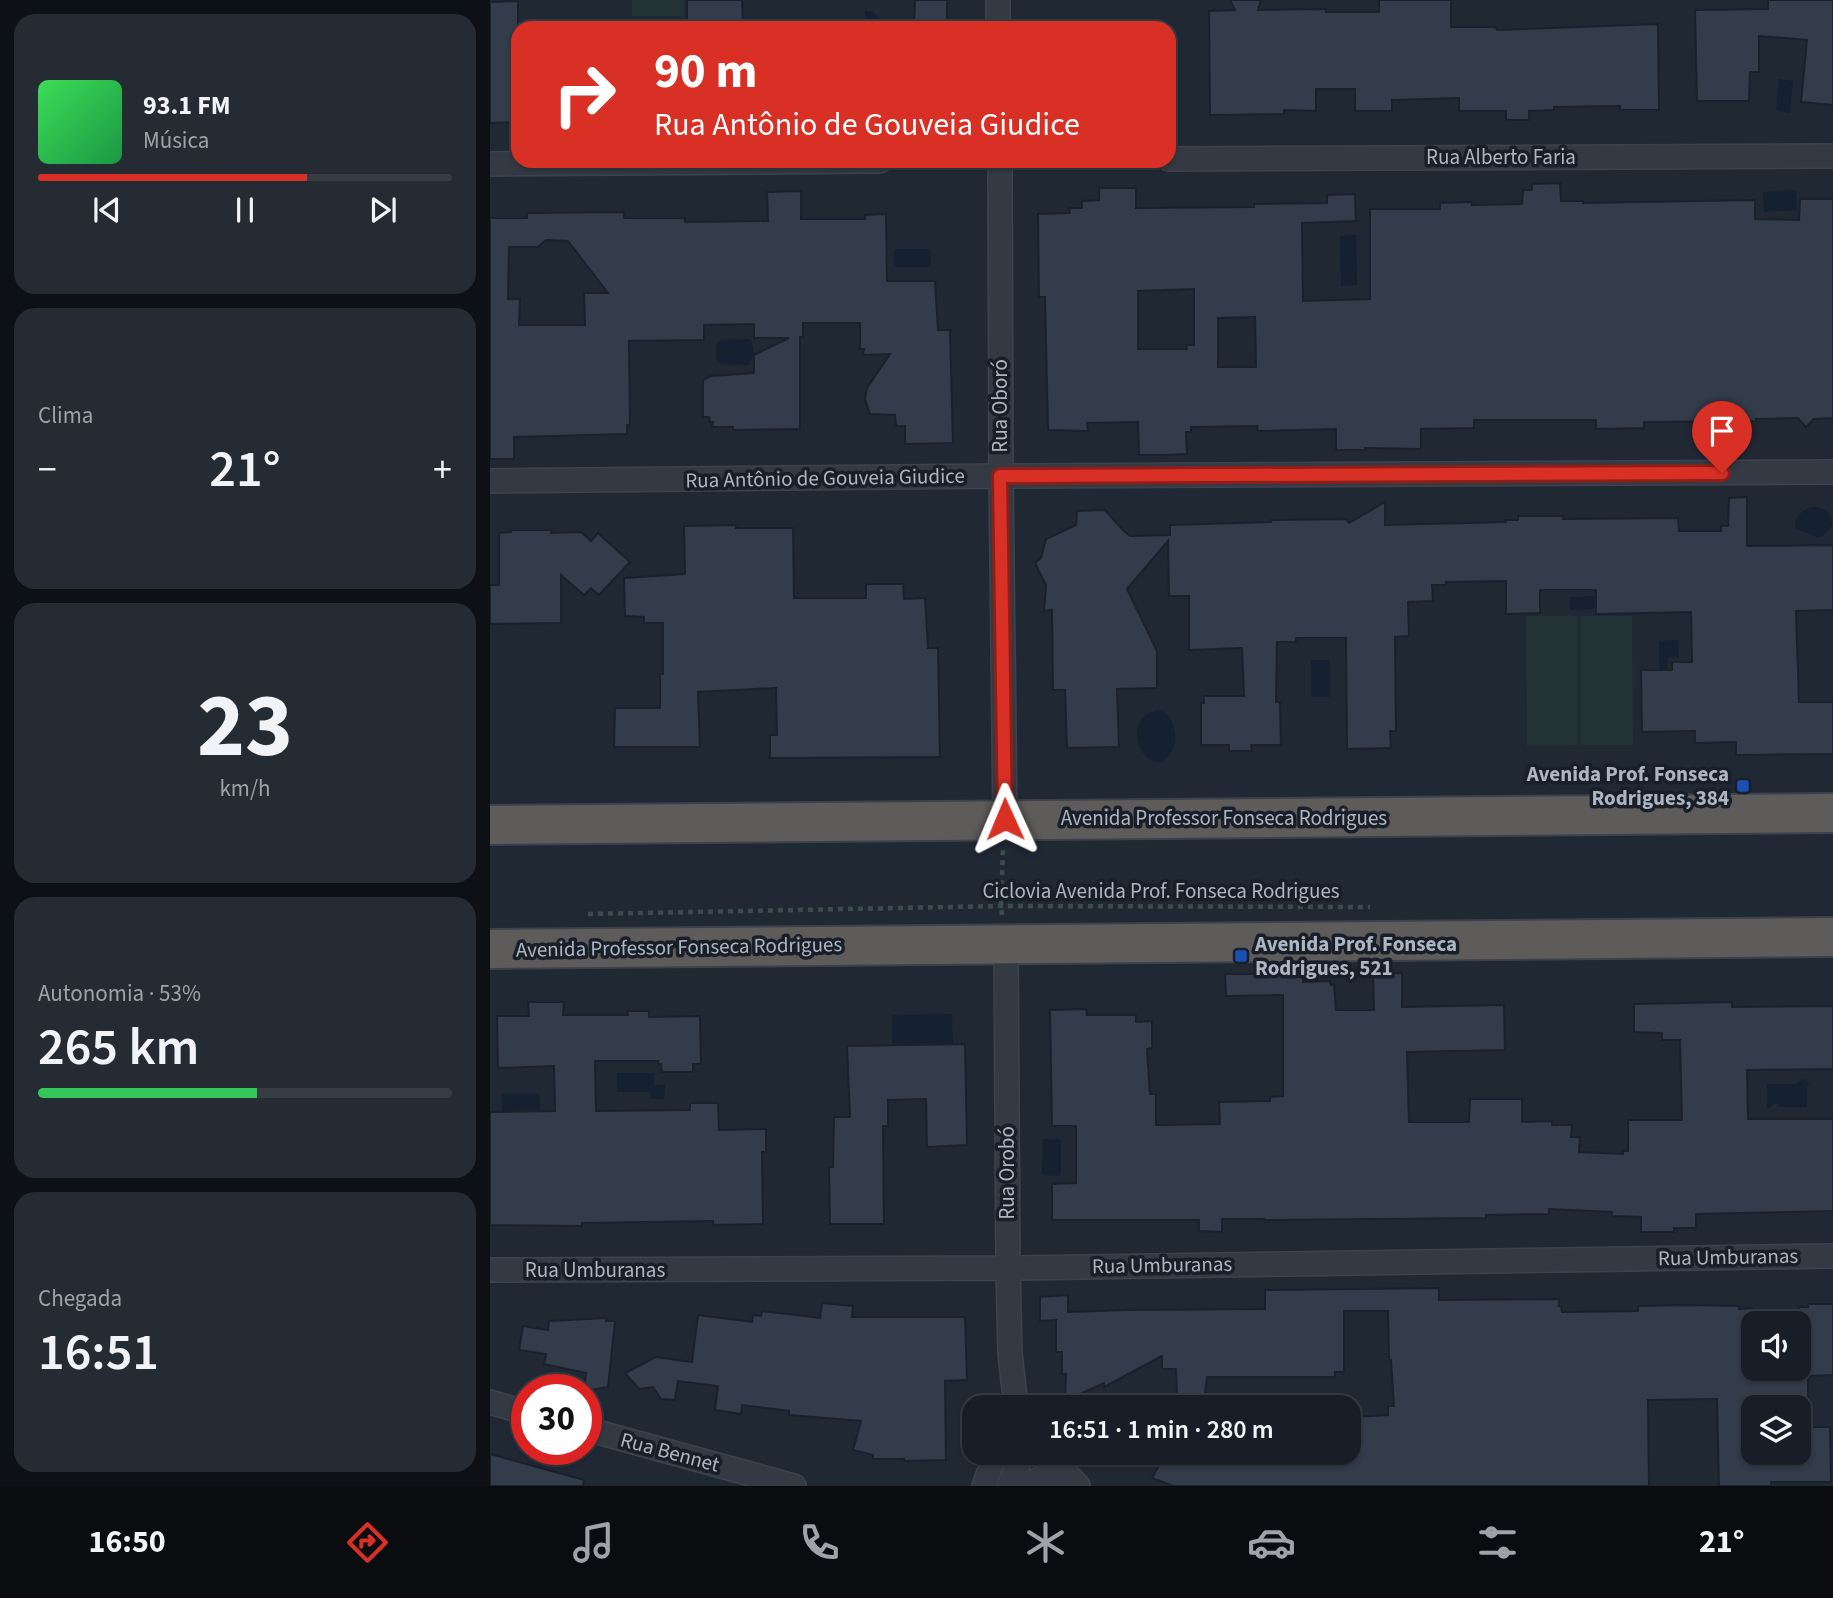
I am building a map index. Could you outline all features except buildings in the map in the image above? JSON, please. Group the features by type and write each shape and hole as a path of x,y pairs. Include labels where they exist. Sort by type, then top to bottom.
{"highway":[{"name":"Avenida Professor Fonseca Rodrigues","path":"490,825 1833,813"},
{"name":"Avenida Professor Fonseca Rodrigues","path":"490,949 1833,937"}],"street":[{"path":"998,0 998,21"},
{"name":"Rua Alberto Faria","path":"1176,159 1833,156"},
{"path":"490,164 511,164"},
{"name":"Rua Oboró","path":"1000,168 1000,476 1005,819"},
{"name":"Rua Antônio de Gouveia Giudice","path":"490,481 1833,472"},
{"name":"Rua Orobó","path":"1006,944 1008,1268 1013,1395"},
{"name":"Rua Umburanas","path":"490,1270 1008,1268 1833,1256"},
{"path":"490,1402 511,1408"},
{"name":"Rua Bennet","path":"602,1433 794,1486"},
{"path":"984,1486 991,1465"},
{"path":"1009,1486 1019,1465"},
{"path":"1057,1465 1076,1486"},
{"path":"1024,1486 1045,1477 1076,1486"}],"path":[{"path":"1005,819 1001,906 1006,944"},
{"name":"Ciclovia Avenida Prof. Fonseca Rodrigues","path":"587,914 1001,906 1376,907"}],"shaded area":[{"path":"632,0 684,0 684,16 632,16"},
{"path":"1526,616 1578,616 1578,745 1527,746"},
{"path":"1580,616 1632,616 1633,745 1580,745"}],"water":[{"path":"865,11 872,11 882,21 866,21"},
{"path":"1779,79 1793,81 1790,113 1776,111"},
{"path":"1796,190 1797,210 1764,212 1763,192"},
{"path":"1356,235 1357,285 1341,286 1340,236"},
{"path":"894,249 930,249 931,267 894,267"},
{"path":"750,339 753,352 748,365 721,364 717,361 716,346 721,340"},
{"path":"1813,507 1821,508 1830,514 1832,526 1823,536 1818,537 1796,529 1800,513"},
{"path":"1595,596 1595,609 1570,610 1570,597"},
{"path":"1678,640 1679,657 1668,658 1668,687 1660,687 1659,641"},
{"path":"1311,660 1330,660 1330,697 1311,697"},
{"path":"1157,710 1167,713 1175,739 1173,749 1165,760 1157,762 1148,758 1141,750 1138,727 1144,717"},
{"path":"952,1014 953,1043 892,1044 892,1015"},
{"path":"617,1073 654,1073 654,1085 665,1085 664,1099 651,1099 650,1092 617,1092"},
{"path":"1802,1079 1809,1083 1807,1107 1779,1107 1778,1104 1773,1104 1767,1108 1767,1084 1797,1084"},
{"path":"502,1094 539,1094 540,1110 502,1111"},
{"path":"1043,1139 1061,1141 1059,1176 1044,1175 1042,1172"}],"place":[{"name":"Avenida Prof. Fonseca Rodrigues, 384","path":"1743,786"},
{"name":"Avenida Prof. Fonseca Rodrigues, 521","path":"1241,956"}],"route":[{"path":"1005,819 1000,476 1722,473"}]}
